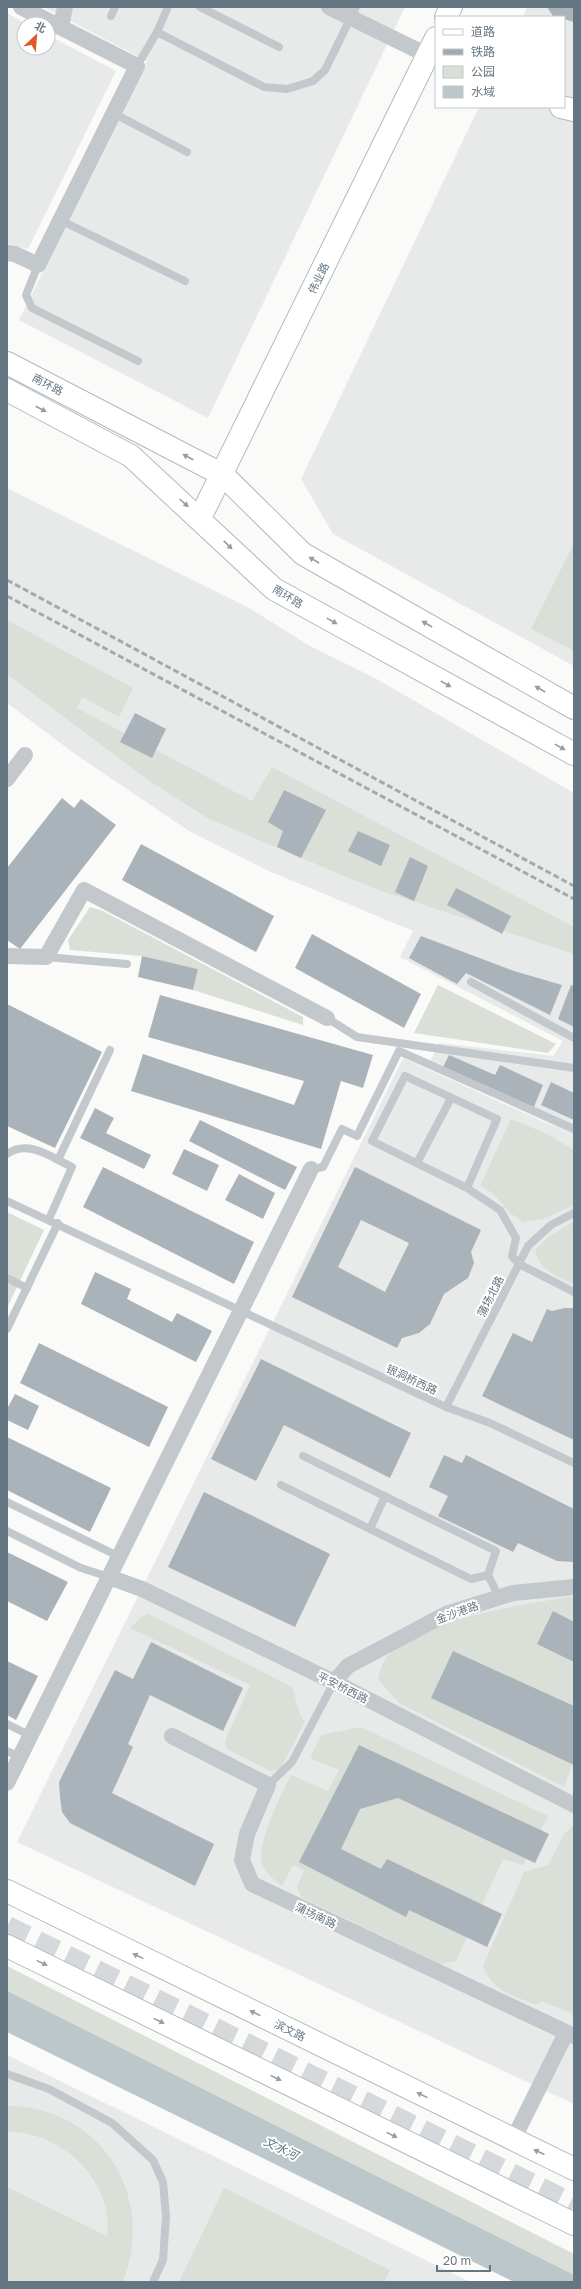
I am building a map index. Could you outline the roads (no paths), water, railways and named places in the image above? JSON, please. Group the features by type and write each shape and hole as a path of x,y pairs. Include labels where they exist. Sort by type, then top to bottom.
{"main road":[{"path":"446,16 451,7"},
{"name":"伟业路","path":"200,518 223,475 430,59"},
{"name":"南环路","path":"7,363 223,475 303,554 574,708"},
{"name":"南环路","path":"7,390 131,456 200,518 274,589 574,754"},
{"name":"滨文路","path":"7,1891 574,2169"},
{"path":"7,1946 574,2224"}],"street":[{"path":"7,253 15,254 38,265 137,66 21,7"},
{"path":"61,27 65,7"},
{"path":"329,7 353,12 430,59"},
{"path":"7,779 25,755"},
{"path":"7,956 46,957 84,890 327,1018"},
{"path":"7,1783 14,1754 31,1736 311,1169"},
{"name":"平安桥西路","path":"110,1577 142,1589 334,1682 574,1805"},
{"name":"金沙港路","path":"334,1682 348,1666 446,1614 514,1593 574,1587"},
{"path":"172,1736 268,1785"},
{"name":"蒲场南路","path":"268,1785 247,1834 242,1860 252,1884 570,2034"},
{"path":"513,2140 570,2034"}],"lane":[{"path":"111,16 115,7"},
{"path":"137,66 157,32 168,7"},
{"path":"200,7 279,46"},
{"path":"157,32 264,87 287,90 313,81 325,70 353,12"},
{"path":"113,113 187,152"},
{"path":"60,220 185,281"},
{"path":"38,265 26,295 32,308 138,361"},
{"path":"46,957 127,964"},
{"path":"471,982 574,1038"},
{"path":"327,1018 357,1037 574,1068"},
{"path":"58,1160 110,1050"},
{"path":"311,1169 323,1167 342,1129 357,1136 399,1051 574,1129"},
{"path":"467,1188 497,1120 405,1076 372,1141 467,1188 500,1210 516,1238 512,1256 519,1264 574,1292"},
{"path":"417,1163 450,1098"},
{"path":"7,1154 16,1148 33,1148 72,1167 48,1219"},
{"name":"银洞桥西路","path":"7,1201 446,1407 490,1423 574,1463"},
{"name":"蒲场北路","path":"446,1407 528,1246 551,1225 574,1213"},
{"path":"7,1330 58,1224"},
{"path":"7,1278 27,1288"},
{"path":"303,1456 496,1551 488,1575 499,1597"},
{"path":"281,1485 471,1579 488,1575"},
{"path":"370,1529 384,1496"},
{"path":"7,1502 120,1557"},
{"path":"7,1531 81,1568 110,1577"},
{"path":"268,1785 292,1762 334,1682"},
{"path":"7,1724 31,1736"},
{"path":"7,2074 49,2089 112,2123 153,2160 163,2182 166,2216 163,2260 153,2282"}],"water":[{"name":"文水河","path":"7,1991 574,2275 574,2282 514,2282 7,2032"}],"tunnel":[{"path":"7,1927 574,2205"}],"railway":[{"path":"7,580 574,886"},
{"path":"7,596 574,899"}]}
